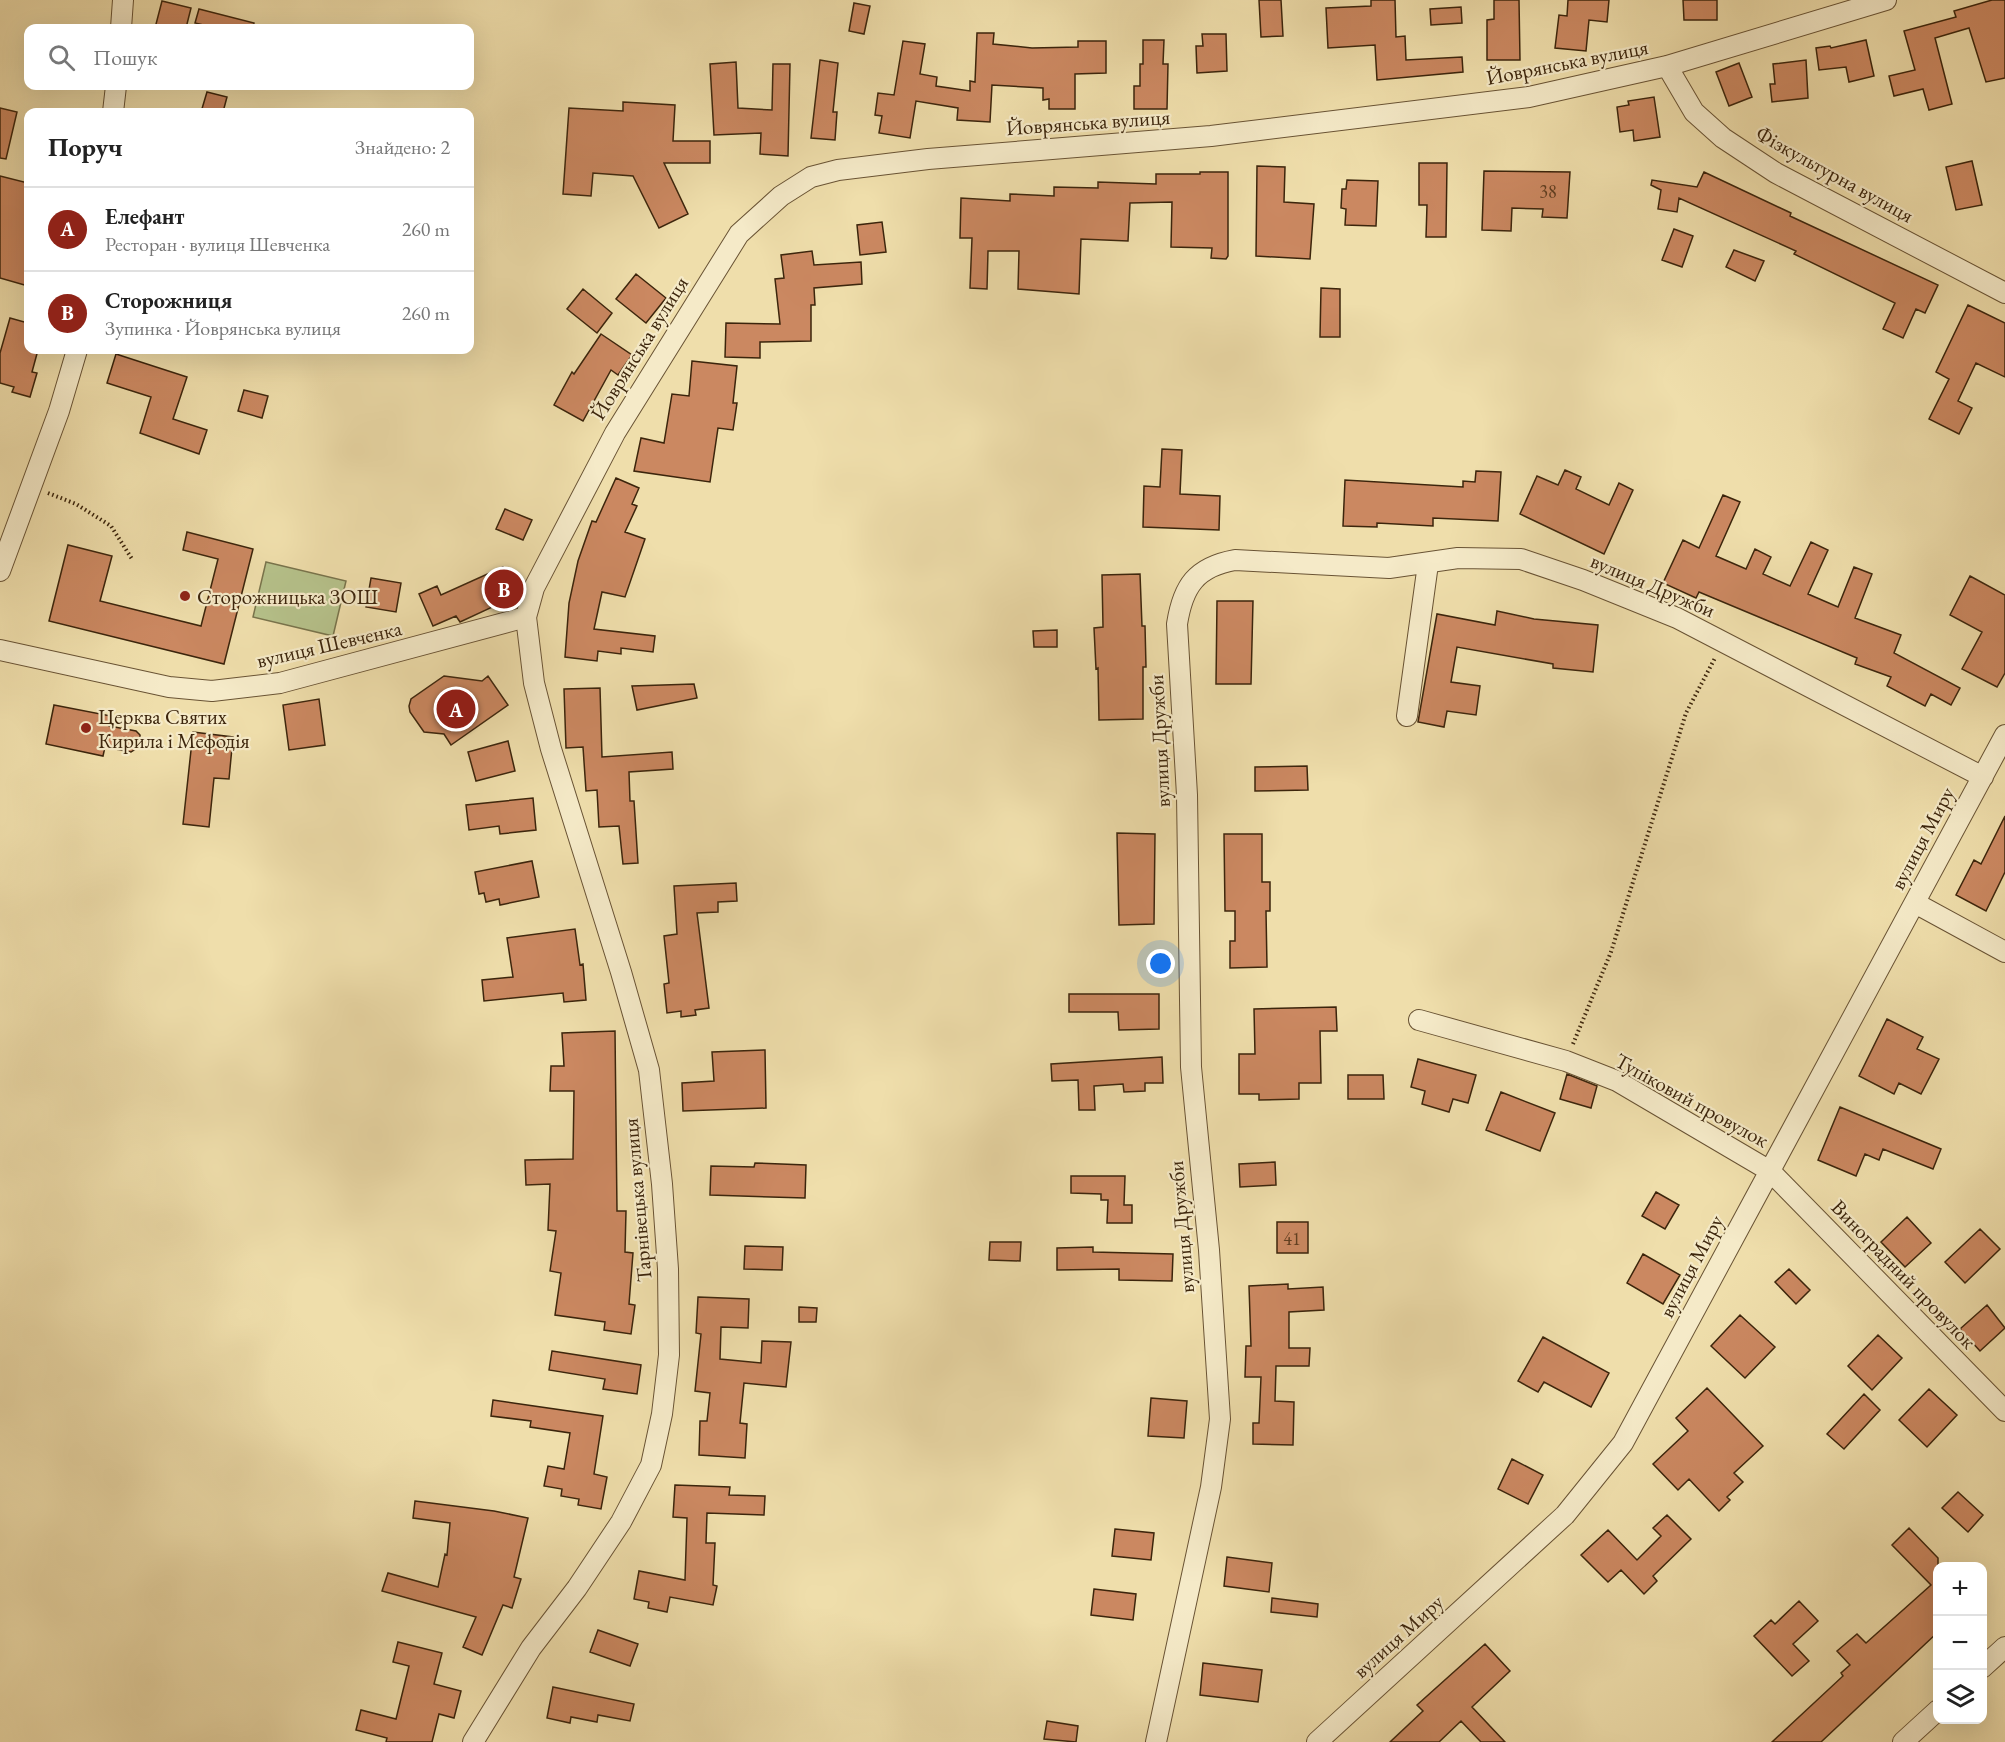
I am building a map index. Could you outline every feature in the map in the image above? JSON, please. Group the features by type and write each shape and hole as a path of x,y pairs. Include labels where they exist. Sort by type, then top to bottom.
{"street":[{"path":"121,24 123,0"},
{"name":"Йоврянська вулиця","path":"526,617 534,588 615,433 724,256 739,234 781,196 811,177 838,170 928,159 1211,136 1529,97 1667,66 1886,0"},
{"name":"Фізкультурна вулиця","path":"1667,66 1694,112 1723,138 1776,173 2005,293"},
{"path":"113,108 116,90"},
{"path":"0,571 59,411 75,354"},
{"name":"вулиця Дружби","path":"1156,1742 1211,1486 1220,1419 1209,1250 1191,1067 1187,795 1177,624 1180,599 1195,579 1213,564 1235,560 1389,568 1458,558 1521,559 1583,580 1677,618 1983,777"},
{"path":"1407,716 1428,564"},
{"name":"вулиця Шевченка","path":"0,650 169,687 212,691 280,683 526,617"},
{"name":"Тарнівецька вулиця","path":"473,1742 531,1648 577,1588 621,1522 651,1465 662,1414 669,1355 665,1216 649,1070 621,972 551,749 534,683 526,617"},
{"name":"вулиця Миру","path":"1317,1742 1565,1515 1623,1443 2005,735"},
{"path":"1915,903 2005,952"},
{"name":"Тупіковий провулок","path":"1419,1020 1566,1061 1617,1081 1770,1171"},
{"name":"Виноградний провулок","path":"1770,1171 2005,1411"},
{"path":"1987,1664 2005,1647"},
{"path":"1903,1742 1933,1715"}],"path":[{"path":"30,487 76,504 111,526 132,559"},
{"path":"1566,1061 1611,952 1686,713 1723,643"}],"green space":[{"path":"266,562 346,581 333,636 253,617"}],"building":[{"path":"1259,0 1281,0 1283,36 1261,37"},
{"path":"1371,0 1395,0 1396,37 1405,36 1406,60 1462,57 1463,72 1377,80 1375,45 1328,48 1326,8 1371,6"},
{"path":"1494,0 1519,0 1520,60 1487,60 1487,20 1494,19"},
{"path":"1568,0 1609,0 1607,22 1589,20 1586,51 1555,48 1559,15 1567,16"},
{"path":"1683,0 1717,0 1717,20 1684,20"},
{"path":"1992,0 2005,0 2005,78 1986,82 1969,28 1935,38 1952,104 1929,110 1923,89 1894,96 1889,76 1915,70 1904,31 1956,17 1954,11"},
{"path":"162,1 191,8 187,24 156,24"},
{"path":"854,3 870,6 864,34 849,31"},
{"path":"1461,7 1462,23 1431,25 1430,9"},
{"path":"199,9 254,23 199,24 195,23"},
{"path":"977,33 994,33 993,44 1032,48 1078,47 1078,41 1106,41 1106,73 1075,74 1075,109 1049,109 1049,99 1043,100 1043,88 992,85 990,122 957,120 958,108 916,101 910,138 879,133 882,116 875,115 878,93 894,95 903,41 925,44 920,74 937,77 936,86 970,91 970,81 975,82"},
{"path":"1202,34 1226,34 1227,71 1197,73 1196,46 1203,46"},
{"path":"1143,40 1164,40 1163,64 1168,64 1167,109 1134,109 1134,86 1140,86 1140,64 1143,64"},
{"path":"1866,40 1874,76 1849,82 1846,67 1819,70 1816,48 1830,46 1831,48"},
{"path":"820,60 838,63 833,112 837,112 835,140 811,138"},
{"path":"1806,60 1808,98 1772,102 1770,84 1775,84 1773,64"},
{"path":"736,62 738,108 772,110 773,64 790,64 788,156 760,154 761,133 714,135 710,64"},
{"path":"1739,63 1752,97 1729,106 1716,72"},
{"path":"207,92 227,97 224,108 202,108"},
{"path":"1654,97 1660,137 1634,141 1633,130 1620,132 1617,107 1629,105 1628,101"},
{"path":"623,102 675,105 673,141 710,141 710,163 664,163 688,214 659,228 633,176 593,173 591,196 563,194 569,108 623,111"},
{"path":"0,108 17,112 6,159 0,158"},
{"path":"1972,161 1982,205 1956,210 1946,167"},
{"path":"1419,163 1447,163 1446,237 1426,237 1427,205 1419,205"},
{"path":"1257,166 1285,167 1284,202 1314,204 1310,259 1256,256"},
{"path":"1484,171 1570,172 1567,218 1542,217 1543,209 1512,208 1511,231 1482,230"},
{"path":"1200,172 1228,172 1228,256 1226,259 1211,258 1212,248 1171,247 1172,202 1130,203 1128,241 1081,239 1079,294 1018,289 1019,251 988,251 987,289 970,288 972,238 960,238 961,198 1010,201 1010,194 1054,196 1054,187 1098,188 1098,182 1156,184 1156,174 1200,174"},
{"path":"1704,172 1791,213 1790,216 1938,285 1925,313 1916,309 1903,338 1883,329 1895,303 1794,254 1796,251 1679,198 1677,212 1658,209 1661,190 1651,185 1652,180 1697,187"},
{"path":"0,176 24,182 24,285 0,278"},
{"path":"1347,180 1378,181 1376,226 1345,225 1346,209 1341,208 1342,189 1346,189"},
{"path":"882,222 886,252 860,255 857,225"},
{"path":"1674,229 1693,236 1682,267 1662,260"},
{"path":"1734,250 1764,261 1755,281 1726,267"},
{"path":"812,251 814,265 861,262 862,284 814,288 815,305 811,305 811,341 760,342 760,358 725,357 726,323 780,324 775,279 784,278 781,255"},
{"path":"636,274 666,298 646,323 616,299"},
{"path":"1321,288 1340,289 1340,337 1320,337"},
{"path":"583,289 612,313 597,333 567,309"},
{"path":"1968,305 2005,323 2005,377 1976,363 1958,401 1972,408 1959,434 1929,419 1949,379 1936,372"},
{"path":"10,318 24,322 24,354 37,354 32,372 37,373 30,397 12,392 14,387 0,383 0,353"},
{"path":"601,334 632,355 618,375 611,370 583,421 554,405 572,372 574,374"},
{"path":"116,354 187,377 173,419 207,430 199,454 140,433 151,397 107,383"},
{"path":"692,361 737,366 733,403 737,403 733,430 718,428 710,482 634,471 641,438 664,443 672,394 689,396"},
{"path":"244,390 268,396 262,418 238,411"},
{"path":"1162,449 1182,450 1180,494 1220,496 1219,530 1143,527 1144,486 1160,487"},
{"path":"1565,470 1581,477 1576,489 1609,505 1619,483 1633,490 1604,554 1520,514 1537,476 1558,485"},
{"path":"1476,471 1501,472 1498,521 1433,518 1433,526 1377,523 1377,527 1343,526 1345,480 1463,487 1463,481 1475,482"},
{"path":"616,478 639,488 632,504 637,506 625,532 645,539 625,597 602,592 594,629 655,636 653,652 621,648 621,654 598,651 597,661 565,657 569,603 578,561 592,521 596,522"},
{"path":"1723,495 1740,502 1716,556 1746,569 1755,549 1771,557 1763,574 1790,586 1811,542 1828,550 1808,594 1838,607 1854,567 1872,574 1855,618 1901,635 1894,653 1960,688 1951,705 1931,694 1925,706 1887,686 1891,677 1855,664 1857,658 1699,592 1696,598 1663,583 1683,540 1699,548"},
{"path":"505,509 532,520 523,540 496,529"},
{"path":"187,532 253,549 224,664 49,621 68,545 112,556 100,601 201,626 218,559 183,550"},
{"path":"503,567 516,596 460,622 456,616 433,626 419,594 437,586 441,595"},
{"path":"1140,574 1146,667 1143,667 1143,719 1099,720 1098,668 1096,669 1094,628 1103,627 1102,575"},
{"path":"1970,576 2005,595 2005,673 1997,687 1962,669 1982,632 1950,615"},
{"path":"371,578 401,583 396,612 366,607"},
{"path":"1217,601 1253,601 1251,684 1216,684"},
{"path":"1497,611 1534,619 1598,625 1593,672 1553,668 1553,664 1457,647 1451,682 1480,686 1476,715 1447,711 1444,727 1418,722 1437,614 1495,625"},
{"path":"1057,630 1057,647 1034,647 1033,631"},
{"path":"444,676 482,681 488,676 508,705 451,745 444,734 424,732 410,712 409,706 411,699"},
{"path":"694,684 697,698 637,710 632,686"},
{"path":"600,688 602,757 672,752 673,769 629,772 630,801 634,801 638,863 623,864 619,826 599,827 597,790 586,791 583,747 566,748 564,689"},
{"path":"319,699 325,745 289,750 283,705"},
{"name":"Церква Святих Кирила і Мефодія","path":"54,705 111,716 109,726 136,731 140,735 140,746 131,752 105,747 103,756 46,744"},
{"path":"193,732 233,737 229,779 214,778 209,827 183,824"},
{"path":"508,741 515,771 476,781 468,752"},
{"path":"1307,766 1308,790 1255,791 1255,767"},
{"path":"533,798 536,830 500,834 499,826 469,830 466,805"},
{"path":"2005,816 2005,872 1986,911 1956,895 1974,860 1981,864"},
{"path":"1117,833 1155,834 1154,924 1119,925"},
{"path":"1224,834 1262,834 1262,882 1270,882 1270,911 1266,911 1267,967 1230,968 1230,941 1235,941 1235,911 1225,911"},
{"path":"532,861 539,897 500,905 499,899 486,902 484,893 479,894 475,872"},
{"path":"736,883 737,901 718,902 718,912 697,913 709,1008 695,1010 696,1015 681,1017 681,1011 667,1013 664,984 669,983 664,936 677,934 674,886"},
{"path":"575,929 580,965 583,964 586,1000 564,1002 563,993 484,1001 482,980 513,977 507,938"},
{"path":"1069,994 1159,994 1159,1029 1119,1030 1118,1012 1069,1012"},
{"path":"1336,1007 1337,1031 1320,1031 1321,1083 1299,1083 1299,1099 1259,1100 1259,1094 1239,1094 1239,1054 1255,1054 1254,1009"},
{"path":"1887,1019 1923,1037 1917,1049 1939,1059 1921,1094 1899,1083 1894,1094 1859,1076"},
{"path":"615,1031 617,1211 626,1211 625,1252 633,1253 629,1304 635,1305 631,1334 604,1330 605,1322 555,1315 561,1273 550,1271 556,1231 548,1230 550,1184 526,1185 525,1160 573,1159 574,1091 550,1091 551,1066 564,1066 562,1033"},
{"path":"765,1050 766,1108 683,1111 682,1083 714,1081 712,1052"},
{"path":"1162,1057 1163,1083 1145,1083 1145,1091 1124,1092 1123,1084 1094,1086 1095,1110 1079,1110 1078,1080 1052,1081 1051,1064"},
{"path":"1418,1059 1476,1075 1468,1103 1453,1099 1449,1112 1422,1104 1425,1091 1411,1087"},
{"path":"1567,1074 1597,1086 1591,1108 1560,1099"},
{"path":"1348,1075 1383,1075 1384,1099 1348,1099"},
{"path":"1501,1092 1555,1113 1540,1151 1486,1130"},
{"path":"1840,1107 1941,1149 1933,1169 1883,1149 1879,1160 1865,1154 1856,1176 1818,1160"},
{"path":"1275,1162 1276,1185 1240,1187 1239,1164"},
{"path":"755,1163 806,1165 805,1198 710,1195 711,1166 754,1167"},
{"path":"1071,1176 1125,1176 1124,1205 1132,1205 1132,1223 1107,1223 1108,1200 1101,1200 1101,1194 1071,1193"},
{"path":"1656,1192 1679,1205 1665,1229 1642,1216"},
{"path":"1907,1217 1931,1243 1905,1267 1881,1242"},
{"path":"1277,1222 1308,1222 1308,1253 1277,1253"},
{"path":"1980,1229 2000,1249 1965,1283 1945,1262"},
{"path":"990,1242 1021,1242 1020,1261 989,1260"},
{"path":"745,1246 783,1247 782,1270 744,1269"},
{"path":"1093,1247 1093,1252 1173,1254 1172,1281 1119,1280 1119,1269 1057,1270 1057,1248"},
{"path":"1643,1254 1680,1275 1663,1304 1627,1283"},
{"path":"1789,1269 1810,1290 1796,1304 1775,1282"},
{"path":"1288,1284 1288,1289 1323,1287 1324,1310 1289,1312 1289,1348 1310,1348 1309,1366 1276,1366 1275,1401 1294,1402 1293,1445 1253,1444 1253,1423 1259,1423 1261,1377 1245,1377 1246,1346 1251,1346 1249,1286"},
{"path":"698,1297 749,1299 748,1328 721,1327 720,1359 761,1363 762,1341 791,1342 786,1387 744,1383 740,1423 747,1424 745,1458 699,1455 700,1421 707,1421 710,1393 695,1391 701,1334 696,1333"},
{"path":"1987,1305 2005,1328 1980,1351 1960,1329"},
{"path":"799,1307 817,1308 816,1322 799,1322"},
{"path":"1740,1315 1775,1347 1745,1378 1711,1346"},
{"path":"1878,1335 1902,1358 1872,1390 1848,1366"},
{"path":"1543,1337 1609,1373 1591,1407 1544,1382 1538,1392 1518,1381"},
{"path":"552,1351 641,1365 637,1394 603,1389 605,1379 549,1370"},
{"path":"1707,1388 1763,1446 1734,1473 1743,1482 1727,1497 1730,1500 1719,1511 1689,1479 1678,1490 1653,1464 1688,1431 1676,1418"},
{"path":"1929,1389 1957,1415 1927,1447 1899,1420"},
{"path":"1864,1394 1880,1410 1844,1449 1827,1434"},
{"path":"1151,1398 1187,1401 1184,1438 1148,1436"},
{"path":"493,1400 603,1416 594,1474 607,1477 601,1509 578,1505 579,1499 561,1496 562,1489 544,1486 548,1466 564,1469 570,1433 530,1427 531,1421 491,1416"},
{"path":"1512,1459 1543,1475 1528,1504 1498,1489"},
{"path":"675,1485 730,1487 729,1495 765,1496 764,1515 707,1513 706,1543 715,1543 713,1585 717,1586 713,1605 670,1597 667,1612 648,1608 649,1602 634,1599 639,1571 685,1580 687,1518 673,1517"},
{"path":"1958,1492 1983,1515 1968,1532 1942,1508"},
{"path":"415,1501 494,1511 528,1518 514,1577 521,1579 512,1608 503,1605 482,1655 463,1647 476,1617 382,1591 388,1573 438,1587 445,1554 447,1555 450,1523 413,1518"},
{"path":"1667,1515 1691,1539 1653,1576 1657,1581 1644,1594 1621,1570 1608,1582 1581,1555 1608,1530 1637,1560 1661,1536 1653,1528"},
{"path":"1909,1528 1938,1558 1938,1562 1933,1562 1933,1637 1821,1742 1772,1742 1843,1676 1841,1673 1850,1665 1837,1651 1857,1634 1866,1643 1931,1585 1892,1545"},
{"path":"1115,1529 1154,1533 1151,1560 1112,1556"},
{"path":"1227,1557 1272,1563 1269,1592 1224,1586"},
{"path":"1094,1589 1136,1594 1133,1620 1091,1615"},
{"path":"1272,1598 1318,1604 1317,1617 1271,1612"},
{"path":"1799,1601 1818,1621 1793,1644 1809,1661 1792,1676 1754,1636 1771,1620 1775,1624"},
{"path":"598,1630 638,1644 630,1666 590,1652"},
{"path":"398,1642 442,1653 434,1684 461,1691 454,1718 439,1714 432,1742 386,1742 387,1738 356,1730 361,1710 396,1719 409,1666 393,1662"},
{"path":"1485,1644 1510,1671 1472,1707 1505,1742 1481,1742 1461,1721 1439,1742 1390,1742 1423,1711 1417,1705"},
{"path":"1203,1663 1262,1670 1258,1702 1200,1695"},
{"path":"553,1687 634,1704 630,1721 598,1715 597,1722 571,1717 570,1723 547,1718"},
{"path":"1047,1721 1078,1726 1076,1742 1044,1739"}],"place":[{"name":"Сторожниця","path":"504,589"},
{"name":"Сторожницька ЗОШ","path":"185,596"},
{"name":"Елефант","path":"456,709"},
{"name":"Церква Святих Кирила і Мефодія","path":"86,728"}]}
